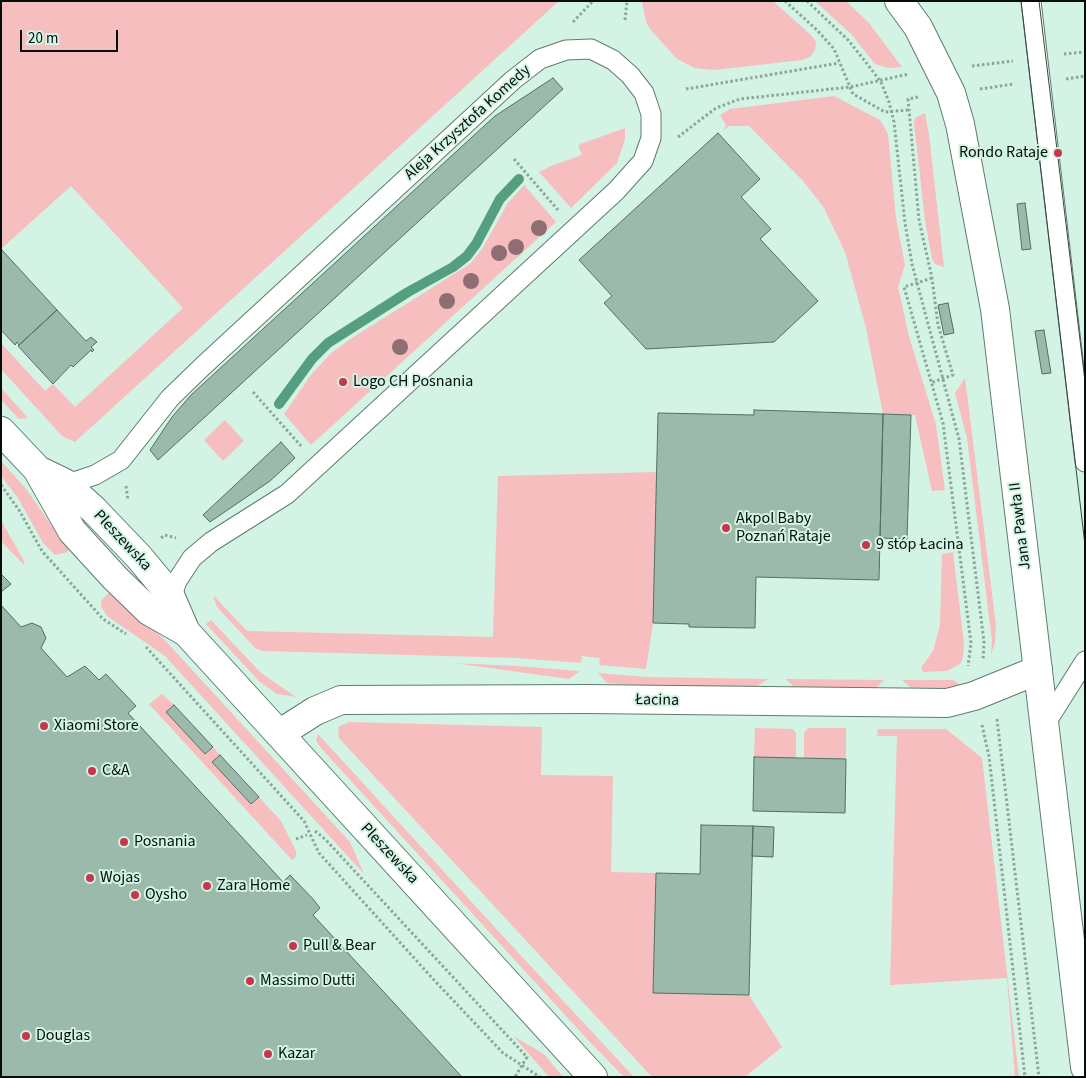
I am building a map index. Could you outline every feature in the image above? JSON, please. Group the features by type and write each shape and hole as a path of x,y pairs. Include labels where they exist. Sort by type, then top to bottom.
{"street":[{"name":"Jana Pawła II","path":"899,1 918,27 941,70 960,124 995,309 1085,1067"},
{"name":"Pleszewska","path":"1,432 37,469 72,531 115,578 149,611 186,632"},
{"name":"Pleszewska","path":"37,469 63,482 107,523 139,557 171,599 186,632 593,1077"},
{"name":"Łacina","path":"279,734 315,711 341,700 587,699 947,703 989,691 1038,670"}],"lane":[{"path":"1031,1 1085,462"},
{"name":"Aleja Krzysztofa Komedy","path":"63,482 77,481 95,476 121,460 184,383 513,80 540,59 566,50 591,49 612,60 630,75 644,93 651,114 651,138 643,161 616,191 287,494 216,538 192,558 178,581 171,599"},
{"path":"1044,726 1085,661"}],"path":[{"path":"626,20 627,1"},
{"path":"785,1 817,30 834,49 854,94 884,112 908,110"},
{"path":"806,1 848,40 881,82 891,111 912,264 959,439 984,642 983,671 999,729 1039,1077"},
{"path":"1059,55 1085,52"},
{"path":"966,66 1017,60"},
{"path":"686,89 839,63"},
{"path":"651,138 675,139 716,108 740,100 850,87 881,82 910,74"},
{"path":"1063,79 1085,76"},
{"path":"975,89 1018,84"},
{"path":"921,96 908,100 919,220 932,278 938,325 953,375 930,383"},
{"path":"514,159 575,229"},
{"path":"253,392 318,465"},
{"path":"1,485 19,510 42,551 103,619 128,635"},
{"path":"144,646 152,651 304,820 319,853 497,1046 540,1077"},
{"path":"315,831 325,839 515,1042 527,1057 515,1077"},
{"path":"296,839 306,835"}],"shaded area":[{"path":"1,1 559,1 75,442 62,436 1,369 1,343 45,391 53,384 75,407 183,308 71,186 1,249"},
{"path":"642,1 773,1 812,36 816,42 815,50 811,56 802,60 714,70 694,68 676,58 650,29 646,22"},
{"path":"815,1 846,1 869,23 902,67 888,68 875,64 852,35"},
{"path":"834,96 880,120 888,134 896,218 905,265 898,287 909,336 936,425 945,490 932,491 915,415 883,414 866,328 845,252 824,208 803,181 749,126 729,126 723,131 726,125 720,115 730,109"},
{"path":"925,113 944,267 935,264 932,259 925,220 914,123 915,118"},
{"path":"625,128 625,139 617,163 571,208 539,172 582,155 578,145"},
{"path":"524,185 556,222 311,445 284,414 311,375 331,353 355,336 470,264 482,249 508,203"},
{"path":"965,378 996,625 995,643 991,654 992,641 967,438 955,393"},
{"path":"1,388 28,418 19,419 1,400"},
{"path":"225,420 244,441 223,461 204,440"},
{"path":"1,461 27,490 53,528 71,548 67,552 55,555 43,543 18,498 1,476"},
{"path":"657,472 653,623 646,669 599,665 600,658 582,656 581,663 517,658 262,651 255,648 217,607 214,599 214,596 247,631 493,637 498,476"},
{"path":"1,520 24,561 24,565 1,541"},
{"path":"953,552 964,644 963,658 960,664 947,671 923,672 921,668 933,651 940,625 942,554"},
{"path":"110,591 135,616 162,637 350,842 364,874 165,656 107,616 101,606 102,600"},
{"path":"211,620 261,673 296,697 277,694 260,682 206,624"},
{"path":"453,663 517,666 580,671 569,679"},
{"path":"598,673 646,677 768,679 754,688 646,686 607,683"},
{"path":"786,679 884,680 875,689 795,688"},
{"path":"902,680 953,680 961,685 949,688 912,689"},
{"path":"162,694 174,705 166,712 205,754 213,747 220,755 212,762 251,804 259,797 281,821 296,851 296,857 292,860 149,704"},
{"path":"349,722 542,727 541,775 613,776 611,872 656,873 653,992 749,995 782,1047 745,1077 652,1077 339,738 338,727"},
{"path":"755,728 793,729 796,733 796,758 754,757"},
{"path":"808,728 846,728 846,759 804,758 804,733"},
{"path":"878,729 946,729 982,758 1019,1077 1015,1077 1007,978 890,985 897,736 877,736"},
{"path":"318,734 634,1077 624,1077 587,1039 320,747 316,740"},
{"path":"513,1036 544,1054 563,1077 549,1077"}],"building":[{"path":"553,78 563,89 158,460 150,450 172,417 191,395 495,116"},
{"path":"718,133 760,179 741,197 771,229 760,239 818,301 774,342 646,349 604,303 612,296 579,260"},
{"path":"1025,203 1031,249 1022,250 1017,204"},
{"path":"1,249 57,310 19,345 17,342 15,345 1,330"},
{"path":"948,303 954,333 944,335 938,305"},
{"path":"57,310 86,341 91,337 97,342 91,347 94,350 92,352 91,350 73,367 71,365 53,384 18,346"},
{"path":"1044,330 1051,373 1042,374 1035,331"},
{"path":"754,410 883,414 879,580 756,577 755,628 689,627 689,624 653,623 658,413 754,415"},
{"path":"883,414 911,415 907,539 880,538"},
{"path":"281,442 295,458 270,481 210,522 203,515"},
{"path":"1,574 11,584 1,592"},
{"name":"Posnania","path":"1,605 21,627 32,623 41,627 46,638 41,648 67,677 85,666 99,680 106,674 136,706 128,713 283,882 290,875 313,899 320,908 313,915 462,1077 1,1077"},
{"path":"174,705 213,747 205,754 166,712"},
{"path":"220,755 259,797 251,804 212,762"},
{"path":"754,757 846,759 845,813 753,811"},
{"path":"701,825 753,826 749,995 653,993 656,873 700,874"},
{"path":"753,826 774,827 773,857 752,856"}],"waterway":[{"path":"279,404 312,359 328,343 408,292 453,267 467,256 476,244 500,199 519,179"}],"tram line":[{"path":"1021,1 1085,545"},
{"path":"1039,1 1085,381"}],"place":[{"name":"Rondo Rataje","path":"1058,153"},
{"name":"Logo CH Posnania","path":"343,382"},
{"name":"Akpol Baby Poznań Rataje","path":"726,528"},
{"name":"9 stóp Łacina","path":"866,545"},
{"name":"Xiaomi Store","path":"44,726"},
{"name":"C&A","path":"92,771"},
{"name":"Posnania","path":"124,842"},
{"name":"Wojas","path":"90,878"},
{"name":"Zara Home","path":"207,886"},
{"name":"Oysho","path":"135,895"},
{"name":"Pull & Bear","path":"293,946"},
{"name":"Massimo Dutti","path":"250,981"},
{"name":"Douglas","path":"26,1036"},
{"name":"Kazar","path":"268,1054"}]}
